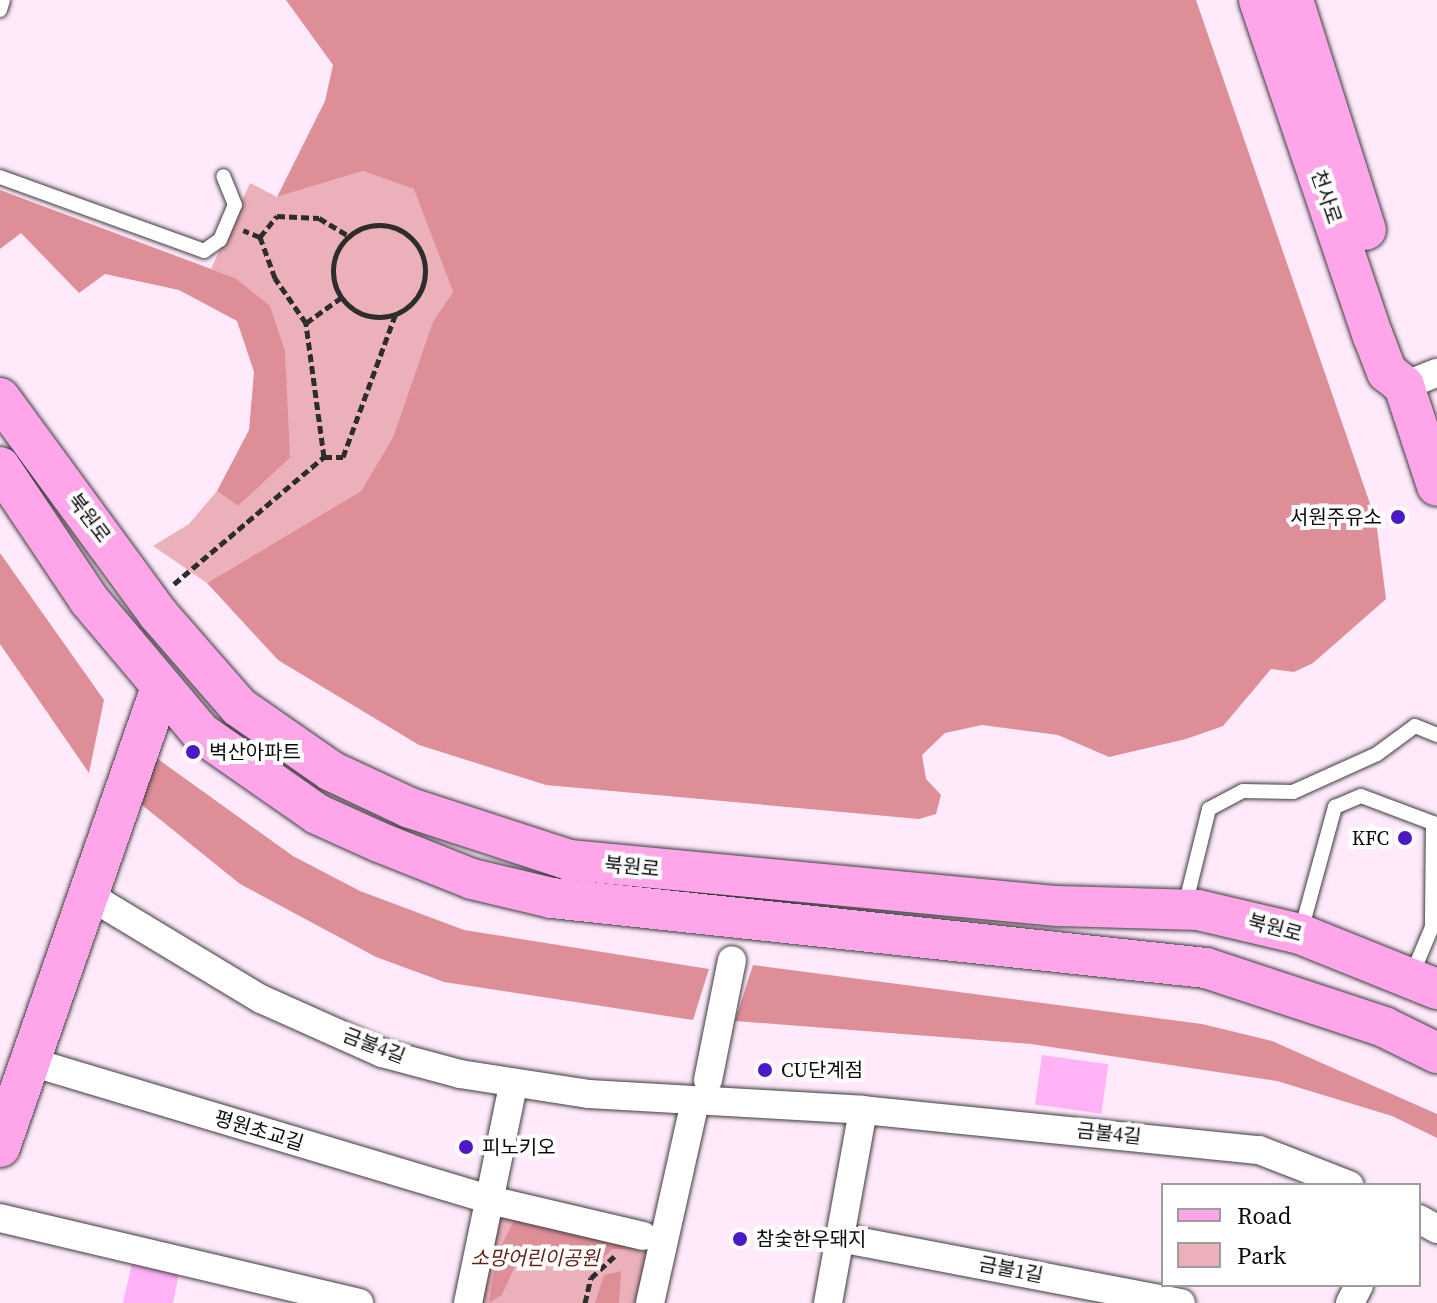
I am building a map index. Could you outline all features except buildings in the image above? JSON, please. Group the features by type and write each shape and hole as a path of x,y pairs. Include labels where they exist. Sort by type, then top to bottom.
{"street":[{"name":"천사로","path":"1259,0 1387,372 1420,379"},
{"name":"천사로","path":"1293,0 1410,367 1420,379 1437,486"},
{"name":"북원로","path":"0,398 158,614 239,707 331,771 410,808 569,860 1058,906 1185,908 1300,934 1424,983"},
{"name":"북원로","path":"0,467 160,690 201,733 317,814 472,879 552,898 1206,968 1326,1006 1437,1053"},
{"path":"0,1147 85,893 160,690"},
{"name":"금불4길","path":"85,893 261,999 382,1053 513,1086 705,1095 1259,1150 1344,1183"},
{"path":"668,1303 732,960"},
{"name":"평원초교길","path":"28,1061 636,1247"},
{"path":"468,1303 513,1086"},
{"path":"650,1303 705,1095"},
{"path":"828,1303 863,1110"},
{"path":"0,1218 359,1303"},
{"name":"금불1길","path":"840,1238 1181,1303"}],"lane":[{"path":"0,10 3,0"},
{"path":"0,177 194,251 211,250 227,223 235,194 223,176"},
{"path":"1185,908 1209,809 1243,791 1293,792 1377,754 1415,726 1437,735"},
{"path":"1300,934 1335,807 1361,796 1433,823 1432,927 1424,983"}],"path":[{"path":"260,237 277,216 319,218 344,238 357,231 335,259 342,297 372,317 396,313"},
{"path":"227,223 260,237 275,278 306,323 324,457"},
{"path":"174,585 324,457 343,457 396,313 422,289 418,246 394,227 351,235"},
{"path":"306,323 342,297"},
{"path":"585,1303 591,1278 620,1252 636,1247"}],"green space":[{"path":"286,0 1196,0 1376,521 1386,599 1313,663 1294,672 1271,669 1223,726 1186,739 1109,757 1058,735 982,725 945,733 922,755 926,779 941,795 936,814 919,819 546,785 419,745 278,660 207,583 361,491 393,437 433,321 453,292 414,189 363,171 277,197 325,101 333,65"},
{"path":"363,171 415,189 453,292 433,321 393,437 361,491 207,583 153,546 189,524 217,491 238,506 290,458 235,278 211,269 250,183 277,197"},
{"path":"0,190 235,278 270,306 285,351 290,458 238,506 217,491 249,430 254,372 237,321 179,290 105,274 79,293 21,233 0,249"},
{"path":"0,553 104,700 89,773 0,644"},
{"path":"155,757 293,856 360,891 464,930 709,969 693,1020 444,982 376,957 240,884 126,792"},
{"path":"753,965 1202,1024 1272,1041 1437,1114 1437,1138 1392,1116 1277,1081 1031,1044 735,1021"},
{"name":"소망어린이공원","path":"499,1205 651,1235 637,1303 476,1303"},
{"path":"515,1219 638,1249 612,1249 591,1271 519,1257 502,1295 489,1303 496,1255"},
{"path":"621,1271 619,1303 595,1303 604,1275"}],"sand":[{"path":"1042,1055 1108,1064 1101,1114 1035,1105"},
{"path":"132,1263 179,1273 173,1303 123,1303"}],"place":[{"name":"서원주유소","path":"1398,517"},
{"name":"벽산아파트","path":"193,752"},
{"name":"KFC","path":"1405,838"},
{"name":"CU단계점","path":"765,1070"},
{"name":"피노키오","path":"466,1147"},
{"name":"참숯한우돼지","path":"740,1239"}]}
